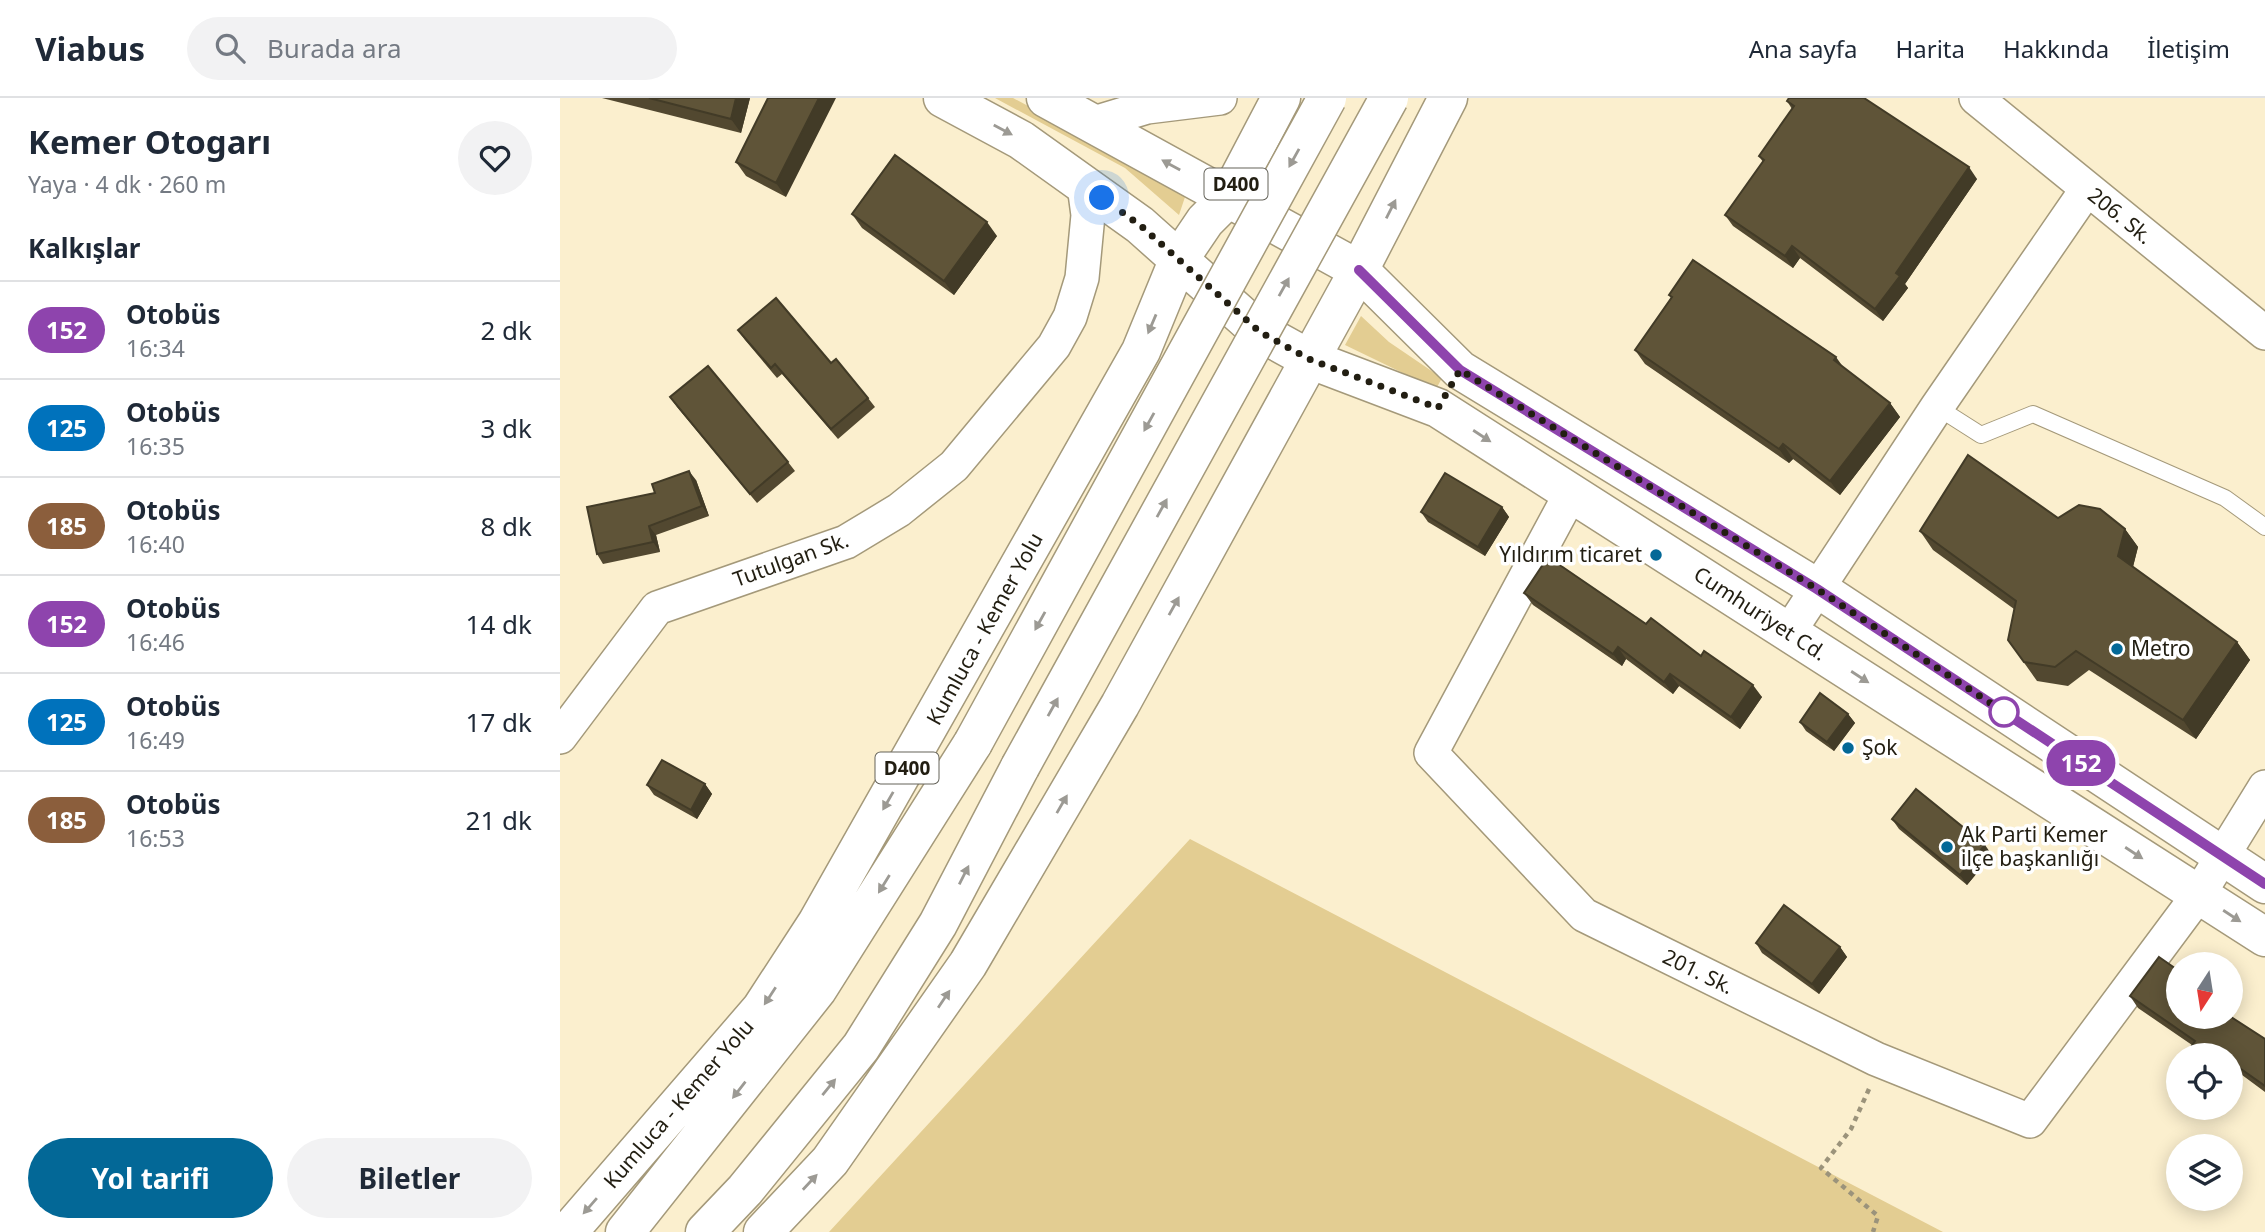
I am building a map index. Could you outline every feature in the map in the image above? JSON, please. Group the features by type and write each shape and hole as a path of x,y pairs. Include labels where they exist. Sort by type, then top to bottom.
{"main road":[{"name":"Cumhuriyet Cd.","path":"943,98 1021,140 1140,225 1260,332 1309,359 1438,408 2265,937"},
{"path":"1046,98 1359,270 1460,370 1817,589 2265,884"},
{"name":"Kumluca - Kemer Yolu","path":"568,1232 761,1009 817,923 1141,351 1178,261 1205,220 1229,198 1281,98"},
{"name":"Kumluca - Kemer Yolu","path":"625,1232 817,990 973,743 1327,98"},
{"path":"705,1232 745,1190 861,1047 938,924 1020,767 1389,98"},
{"path":"763,1232 830,1161 968,964 1120,705 1359,270 1448,98"},
{"path":"1438,408 1460,370"}],"street":[{"path":"1094,123 1147,107 1220,98"},
{"name":"206. Sk.","path":"1976,98 2265,333"},
{"name":"Tutulgan Sk.","path":"560,737 657,608 846,542 900,510 954,466 1054,345 1070,317 1082,278 1088,215 1084,185"},
{"path":"1789,632 1937,407 2088,189"},
{"name":"201. Sk.","path":"1571,493 1431,753 1584,915 1876,1059 2030,1121 2199,894"},
{"path":"2199,894 2265,787"}],"lane":[{"path":"1937,407 1981,435 2034,414 2225,498 2265,527"}],"path":[{"path":"1871,1083 1851,1129 1821,1168 1878,1216 1873,1232"}],"shaded area":[{"path":"995,98 1013,98 1187,191 1179,215 1125,168"},
{"path":"1361,316 1389,342 1442,378 1436,389 1345,345"},
{"path":"1190,839 1943,1232 829,1232"}],"building":[{"path":"649,98 736,98 731,119"},
{"path":"768,98 819,98 776,183 736,162"},
{"path":"1789,98 1864,98 1969,167 1896,273 1900,276 1875,309 1792,246 1785,256 1725,215 1764,160 1759,156 1794,106 1787,101"},
{"path":"895,155 987,222 944,281 852,214"},
{"path":"1693,260 1836,357 1834,360 1890,403 1830,481 1783,444 1779,449 1635,350 1672,297 1669,295"},
{"path":"776,298 831,363 836,359 868,398 831,429 775,364 771,368 738,330"},
{"path":"708,366 788,462 750,494 670,397"},
{"path":"1968,455 2058,518 2079,505 2100,509 2125,529 2118,556 2237,642 2183,720 2076,651 2055,667 2024,662 2008,640 2016,601 1920,531"},
{"path":"689,471 702,506 649,526 653,542 597,554 587,507 655,493 652,484"},
{"path":"1445,473 1502,507 1478,547 1421,512"},
{"path":"1548,557 1646,624 1651,618 1701,656 1704,651 1753,685 1731,717 1670,674 1664,682 1618,647 1613,654 1524,593"},
{"path":"1820,693 1848,714 1827,742 1800,722"},
{"path":"662,760 705,784 691,810 647,785"},
{"path":"1916,789 1985,845 1960,875 1892,819"},
{"path":"1784,905 1840,947 1812,984 1756,943"},
{"path":"2159,957 2166,962 2166,1021 2130,996"},
{"path":"2244,1025 2265,1039 2265,1086 2243,1070 2243,1043 2194,1043 2195,1041 2178,1029 2244,1029"}],"bus line":[{"name":"152","path":"1359,270 1460,370 1817,589 2265,884"}],"place":[{"name":"Yıldırım ticaret","path":"1656,555"},
{"name":"Metro","path":"2117,649"},
{"name":"Şok","path":"1848,748"},
{"name":"Ak Parti Kemer ilçe başkanlığı","path":"1947,847"}],"route":[{"path":"1102,198 1140,225 1260,332 1309,359 1438,408 1460,370 1817,589 2004,712"}]}
